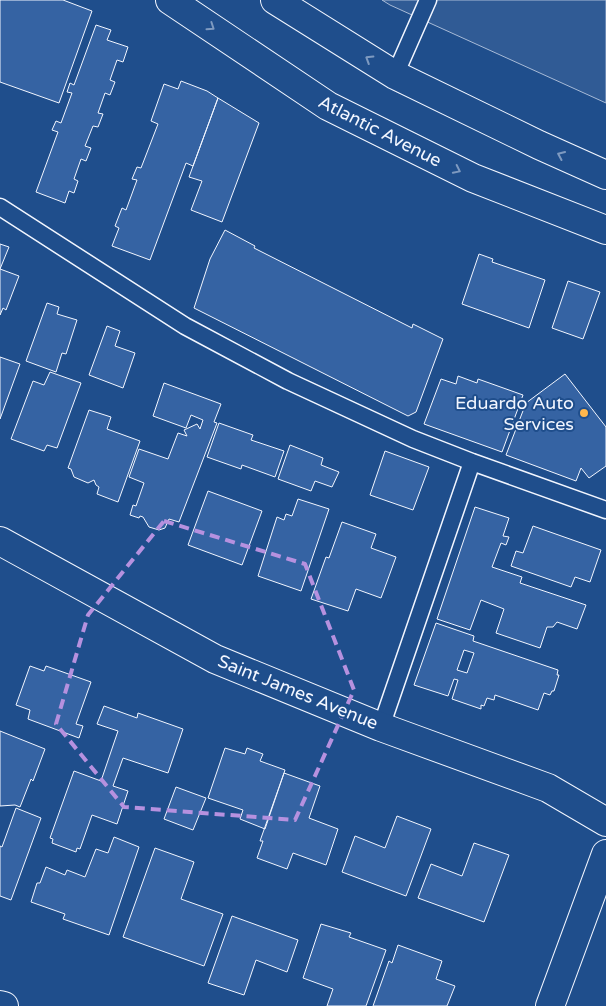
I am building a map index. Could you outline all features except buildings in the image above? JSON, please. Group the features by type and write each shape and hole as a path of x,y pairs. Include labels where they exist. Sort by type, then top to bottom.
{"main road":[{"name":"Atlantic Avenue","path":"170,0 328,106 473,178 606,230"},
{"path":"275,0 395,75 539,145 606,175"},
{"name":"Saint James Avenue","path":"0,541 215,658 381,727 548,788 606,822"},
{"path":"550,1006 606,854"},
{"path":"0,1005 4,1006"}],"lane":[{"path":"395,75 428,0"},
{"path":"0,207 185,326 288,381 413,439 606,510"},
{"path":"381,727 472,462"}],"highlighted area":[{"path":"164,521 305,564 354,690 295,820 124,807 56,724 88,615"}],"shaded area":[{"path":"382,0 606,0 606,103 390,5"}],"place":[{"name":"Eduardo Auto Services","path":"584,413"}]}
